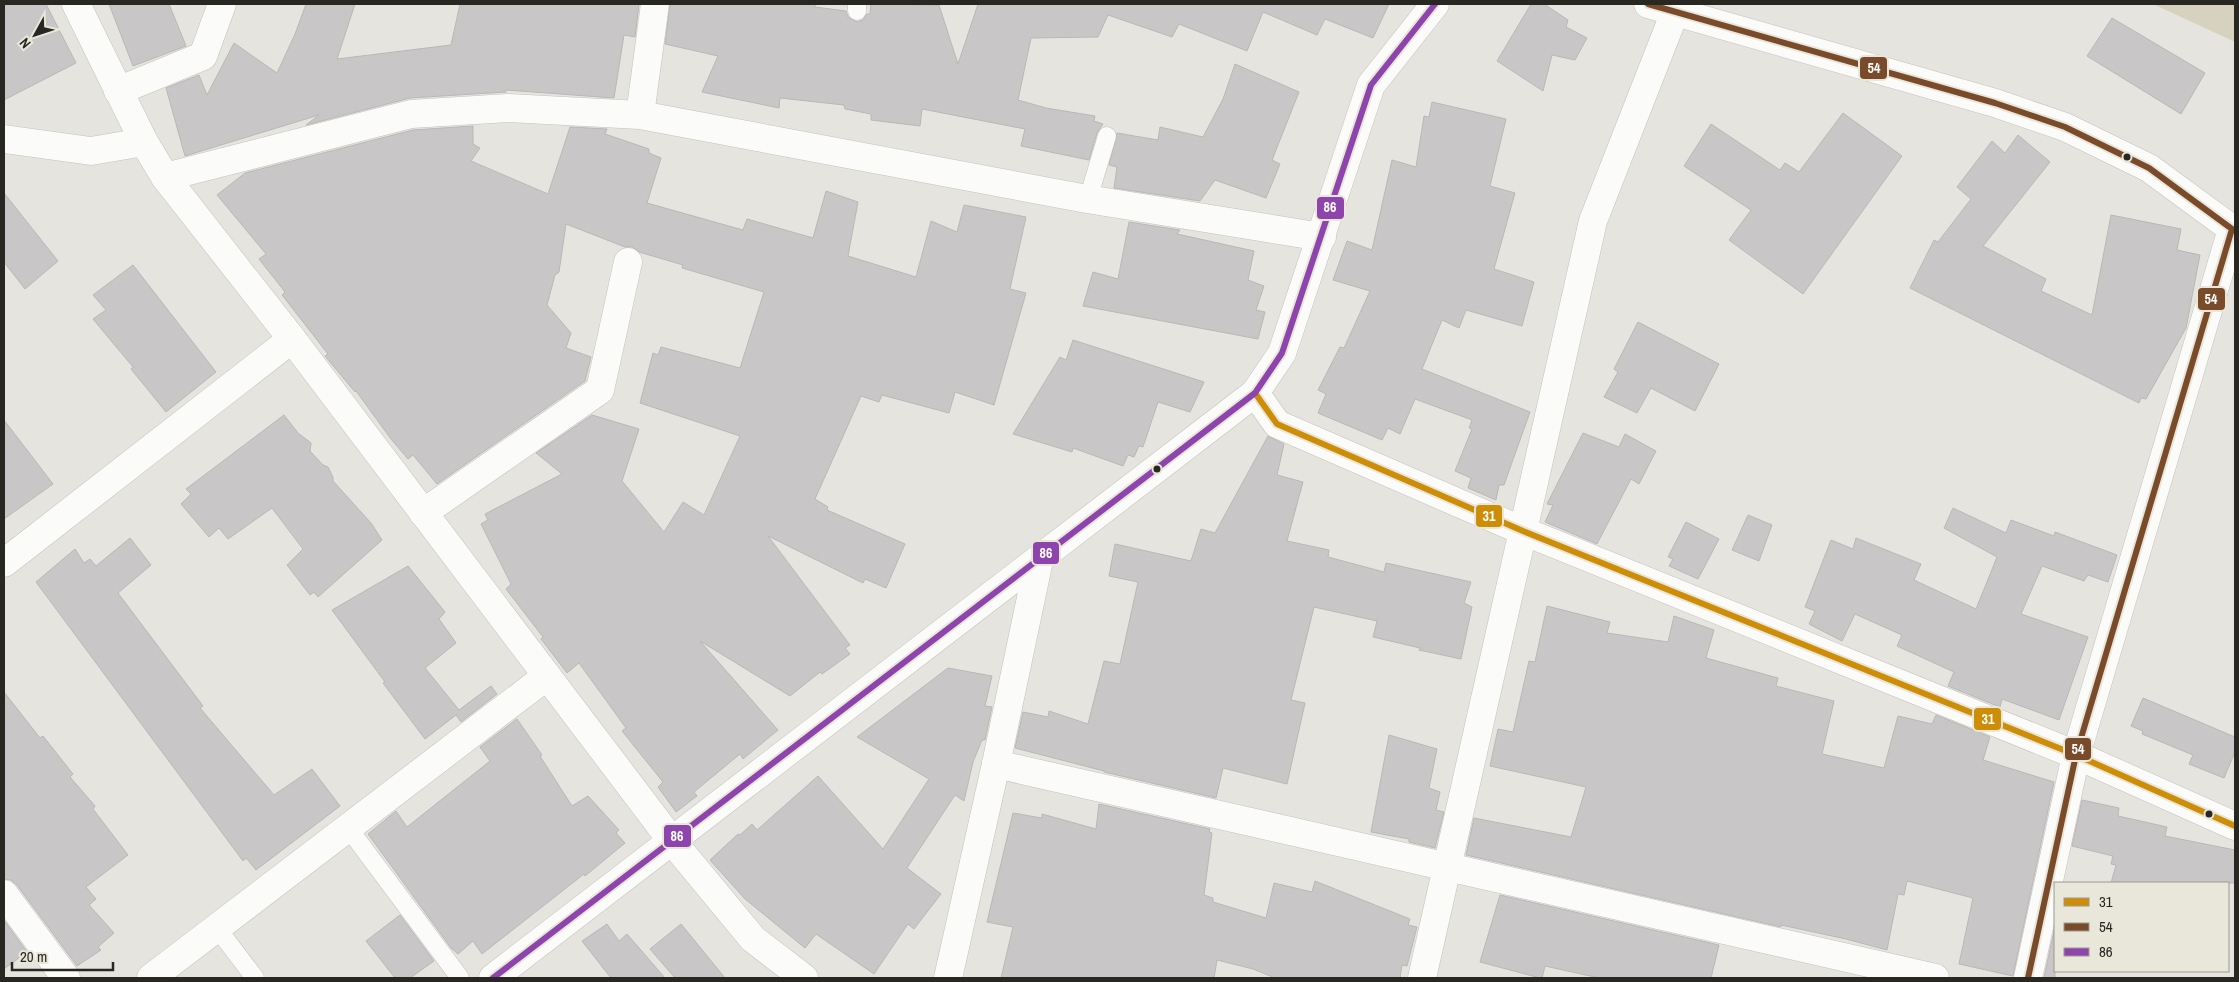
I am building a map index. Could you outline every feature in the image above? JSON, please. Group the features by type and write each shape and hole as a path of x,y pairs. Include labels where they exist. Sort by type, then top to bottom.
{"street":[{"path":"76,4 144,142 165,177 292,339 672,841 753,939 804,978"},
{"path":"118,90 203,56 222,4"},
{"path":"640,114 655,4"},
{"path":"498,977 1255,393 1282,353 1371,85 1435,4"},
{"path":"1648,4 1995,103 2065,127 2149,168 2234,231 2076,755 2028,978"},
{"path":"1422,978 1593,221 1675,12"},
{"path":"165,177 411,114 508,108 640,114 1088,199 1322,237"},
{"path":"4,139 90,151 144,142"},
{"path":"423,513 600,390 628,262"},
{"path":"5,561 292,339"},
{"path":"1255,393 1277,424 1522,531 2076,755 2235,826"},
{"path":"948,978 1039,560"},
{"path":"152,978 547,676"},
{"path":"996,764 1446,868 1936,978"},
{"path":"4,894 66,978"}],"lane":[{"path":"1088,199 1107,136"},
{"path":"349,829 460,978"},
{"path":"217,928 255,978"}],"shaded area":[{"path":"2153,4 2235,4 2235,42"}],"building":[{"path":"4,4 46,4 76,63 4,100"},
{"path":"109,4 169,4 186,46 133,66"},
{"path":"306,4 355,4 337,59 451,45 460,4 639,4 635,37 624,35 614,98 506,90 506,92 410,98 306,125 319,115 185,156 166,88 199,75 207,95 234,43 277,73"},
{"path":"670,4 815,4 815,7 846,11 848,17 857,22 863,20 867,14 870,14 871,4 939,5 958,64 978,4 1389,4 1373,38 1325,19 1317,35 1263,12 1247,51 1179,24 1172,37 1108,15 1098,37 1031,38 1018,100 1046,108 1095,116 1094,121 1103,124 1097,133 1089,160 1021,146 1025,129 922,109 920,126 871,120 871,114 845,109 844,105 780,98 779,108 702,92 718,56 665,44"},
{"path":"1531,4 1544,4 1568,20 1566,27 1587,38 1575,60 1552,55 1543,91 1497,61"},
{"path":"2112,18 2205,73 2181,114 2087,56"},
{"path":"1235,64 1299,92 1272,160 1280,164 1266,198 1215,180 1200,201 1114,188 1117,167 1109,165 1117,133 1158,140 1160,127 1203,137 1223,99"},
{"path":"1432,102 1506,119 1490,186 1515,193 1494,269 1534,282 1522,326 1466,310 1459,328 1442,320 1422,369 1530,412 1504,485 1499,485 1496,500 1468,488 1471,478 1455,471 1472,429 1469,428 1472,420 1415,399 1400,434 1388,428 1382,440 1318,413 1326,394 1318,390 1340,347 1344,348 1370,291 1333,280 1347,241 1372,250 1392,160 1416,167 1424,116 1429,117"},
{"path":"1843,113 1902,156 1803,294 1729,240 1751,210 1684,166 1711,124 1780,170 1785,163 1799,172"},
{"path":"473,126 473,144 480,148 471,161 548,194 570,127 607,129 605,134 649,149 649,153 661,158 647,203 743,230 747,219 813,238 826,191 858,202 848,256 916,277 931,221 957,232 964,205 1026,217 1010,289 1026,293 994,405 955,392 949,413 882,395 879,402 861,396 815,499 828,507 827,510 905,544 886,588 865,579 863,583 768,536 850,645 845,648 850,654 822,674 820,672 790,696 700,641 778,730 743,759 740,754 694,792 697,796 676,812 658,787 663,782 622,731 626,728 579,663 567,673 541,639 543,637 506,589 511,584 481,524 488,520 485,514 562,474 536,453 592,415 639,429 622,481 664,532 683,502 704,515 740,436 640,403 653,353 658,355 661,347 740,368 764,292 682,268 683,265 639,252 632,247 625,247 566,224 559,272 555,275 547,305 571,333 566,348 591,357 585,381 437,484 413,455 408,459 356,391 325,356 328,354 282,295 285,292 259,259 266,254 217,195 245,173 413,130"},
{"path":"2018,135 2050,162 1983,246 2046,279 2041,291 2092,315 2111,215 2181,229 2177,250 2200,255 2186,328 2146,399 2141,398 2139,403 1910,288 1934,240 1938,242 1971,199 1957,187 1992,141 2005,153"},
{"path":"4,193 58,261 25,289 4,262"},
{"path":"1129,222 1180,230 1177,234 1254,251 1248,280 1264,286 1256,310 1265,312 1258,339 1083,306 1093,272 1118,279"},
{"path":"133,265 216,372 166,412 131,369 133,367 93,319 106,310 93,295"},
{"path":"1638,322 1719,364 1695,411 1651,388 1637,413 1604,397 1618,372 1614,369"},
{"path":"1073,340 1204,382 1190,412 1158,402 1143,447 1139,446 1134,457 1128,455 1123,466 1073,448 1072,452 1013,434 1060,357 1066,360"},
{"path":"284,415 298,433 311,443 310,451 323,465 328,467 333,481 371,523 382,540 318,597 314,592 310,595 287,565 303,549 272,508 228,539 219,528 209,537 181,504 191,494 186,489"},
{"path":"4,420 53,484 4,519"},
{"path":"1583,433 1619,447 1625,434 1656,451 1639,484 1631,479 1597,544 1545,522 1553,505 1547,504"},
{"path":"1268,436 1284,444 1277,475 1303,482 1287,541 1329,550 1328,557 1384,572 1386,563 1471,582 1464,603 1472,607 1461,659 1373,637 1377,621 1314,607 1291,700 1305,703 1287,784 1223,768 1216,798 1104,772 1015,748 1023,712 1048,717 1049,711 1088,724 1104,661 1120,664 1138,582 1109,576 1115,544 1191,561 1201,529 1215,533"},
{"path":"1953,508 2006,533 2011,520 2054,536 2055,532 2117,555 2108,582 2088,575 2084,581 2042,566 2021,614 2088,637 2059,720 2002,699 2000,707 1948,686 1954,672 1897,646 1902,635 1855,614 1842,641 1809,624 1815,611 1805,607 1831,540 1853,549 1856,538 1921,564 1914,580 1976,609 1997,557 1944,528"},
{"path":"1748,515 1772,525 1759,561 1732,550"},
{"path":"1686,522 1719,539 1698,579 1669,566 1673,559 1668,557"},
{"path":"130,538 151,565 118,593 203,706 200,708 274,795 312,769 340,806 256,870 246,858 243,861 36,582 75,549 84,563 90,559 96,566"},
{"path":"408,566 445,612 439,619 456,643 425,668 459,710 491,686 497,694 461,722 456,715 425,739 332,610"},
{"path":"1547,606 1610,622 1607,633 1668,642 1674,616 1714,630 1706,658 1778,678 1776,686 1834,701 1822,754 1884,768 1898,716 1932,724 1936,715 1990,737 1983,760 2054,782 2013,976 1959,964 1973,898 1907,881 1904,895 1898,894 1887,950 1846,939 1781,925 1781,927 1466,855 1474,818 1571,837 1586,787 1490,766 1498,729 1513,732 1529,661 1535,662"},
{"path":"948,668 992,676 985,706 992,707 985,740 982,740 973,762 964,801 955,795 907,868 941,894 914,929 908,924 874,974 816,934 805,948 745,899 710,860 738,834 740,835 752,824 757,830 818,776 883,849 929,779 857,737"},
{"path":"4,692 40,738 43,736 73,774 70,777 95,806 93,809 128,855 86,887 96,899 89,905 114,933 98,947 101,950 77,966 17,885 11,880 4,879"},
{"path":"2143,698 2235,737 2235,752 2224,778 2189,764 2193,755 2142,734 2143,731 2131,726"},
{"path":"517,719 542,755 540,756 572,806 588,796 619,830 616,833 625,843 585,876 584,874 482,954 473,941 458,954 451,948 368,834 396,811 407,827 490,761 480,747"},
{"path":"1389,735 1437,749 1429,788 1440,792 1436,810 1444,812 1435,848 1409,842 1409,839 1371,832"},
{"path":"2082,800 2119,808 2118,816 2167,827 2165,836 2235,850 2235,883 2111,882 2116,865 2111,864 2113,856 2072,846"},
{"path":"1099,804 1210,829 1209,832 1212,833 1204,895 1213,898 1213,902 1266,918 1274,883 1312,892 1315,881 1410,919 1408,925 1417,927 1407,966 1402,965 1400,978 1275,978 1253,969 1217,960 1214,978 1001,978 1013,927 987,922 1013,813 1042,818 1042,814 1096,829"},
{"path":"1500,895 1719,945 1711,978 1599,978 1545,966 1542,978 1540,978 1480,962"},
{"path":"400,915 434,961 410,978 395,978 366,941"},
{"path":"4,920 27,952 4,969"},
{"path":"607,924 619,941 627,934 665,978 611,978 582,941"},
{"path":"681,924 725,978 675,978 650,949"},
{"path":"2054,931 2055,978 2044,978"}],"transit line":[{"name":"86","path":"493,978 1255,393 1282,353 1371,85 1435,4"},
{"name":"54","path":"1648,4 1995,103 2065,127 2149,168 2232,229 2076,755 2028,978"},
{"name":"31","path":"1255,393 1277,424 1523,531 2076,755 2235,826"}]}
